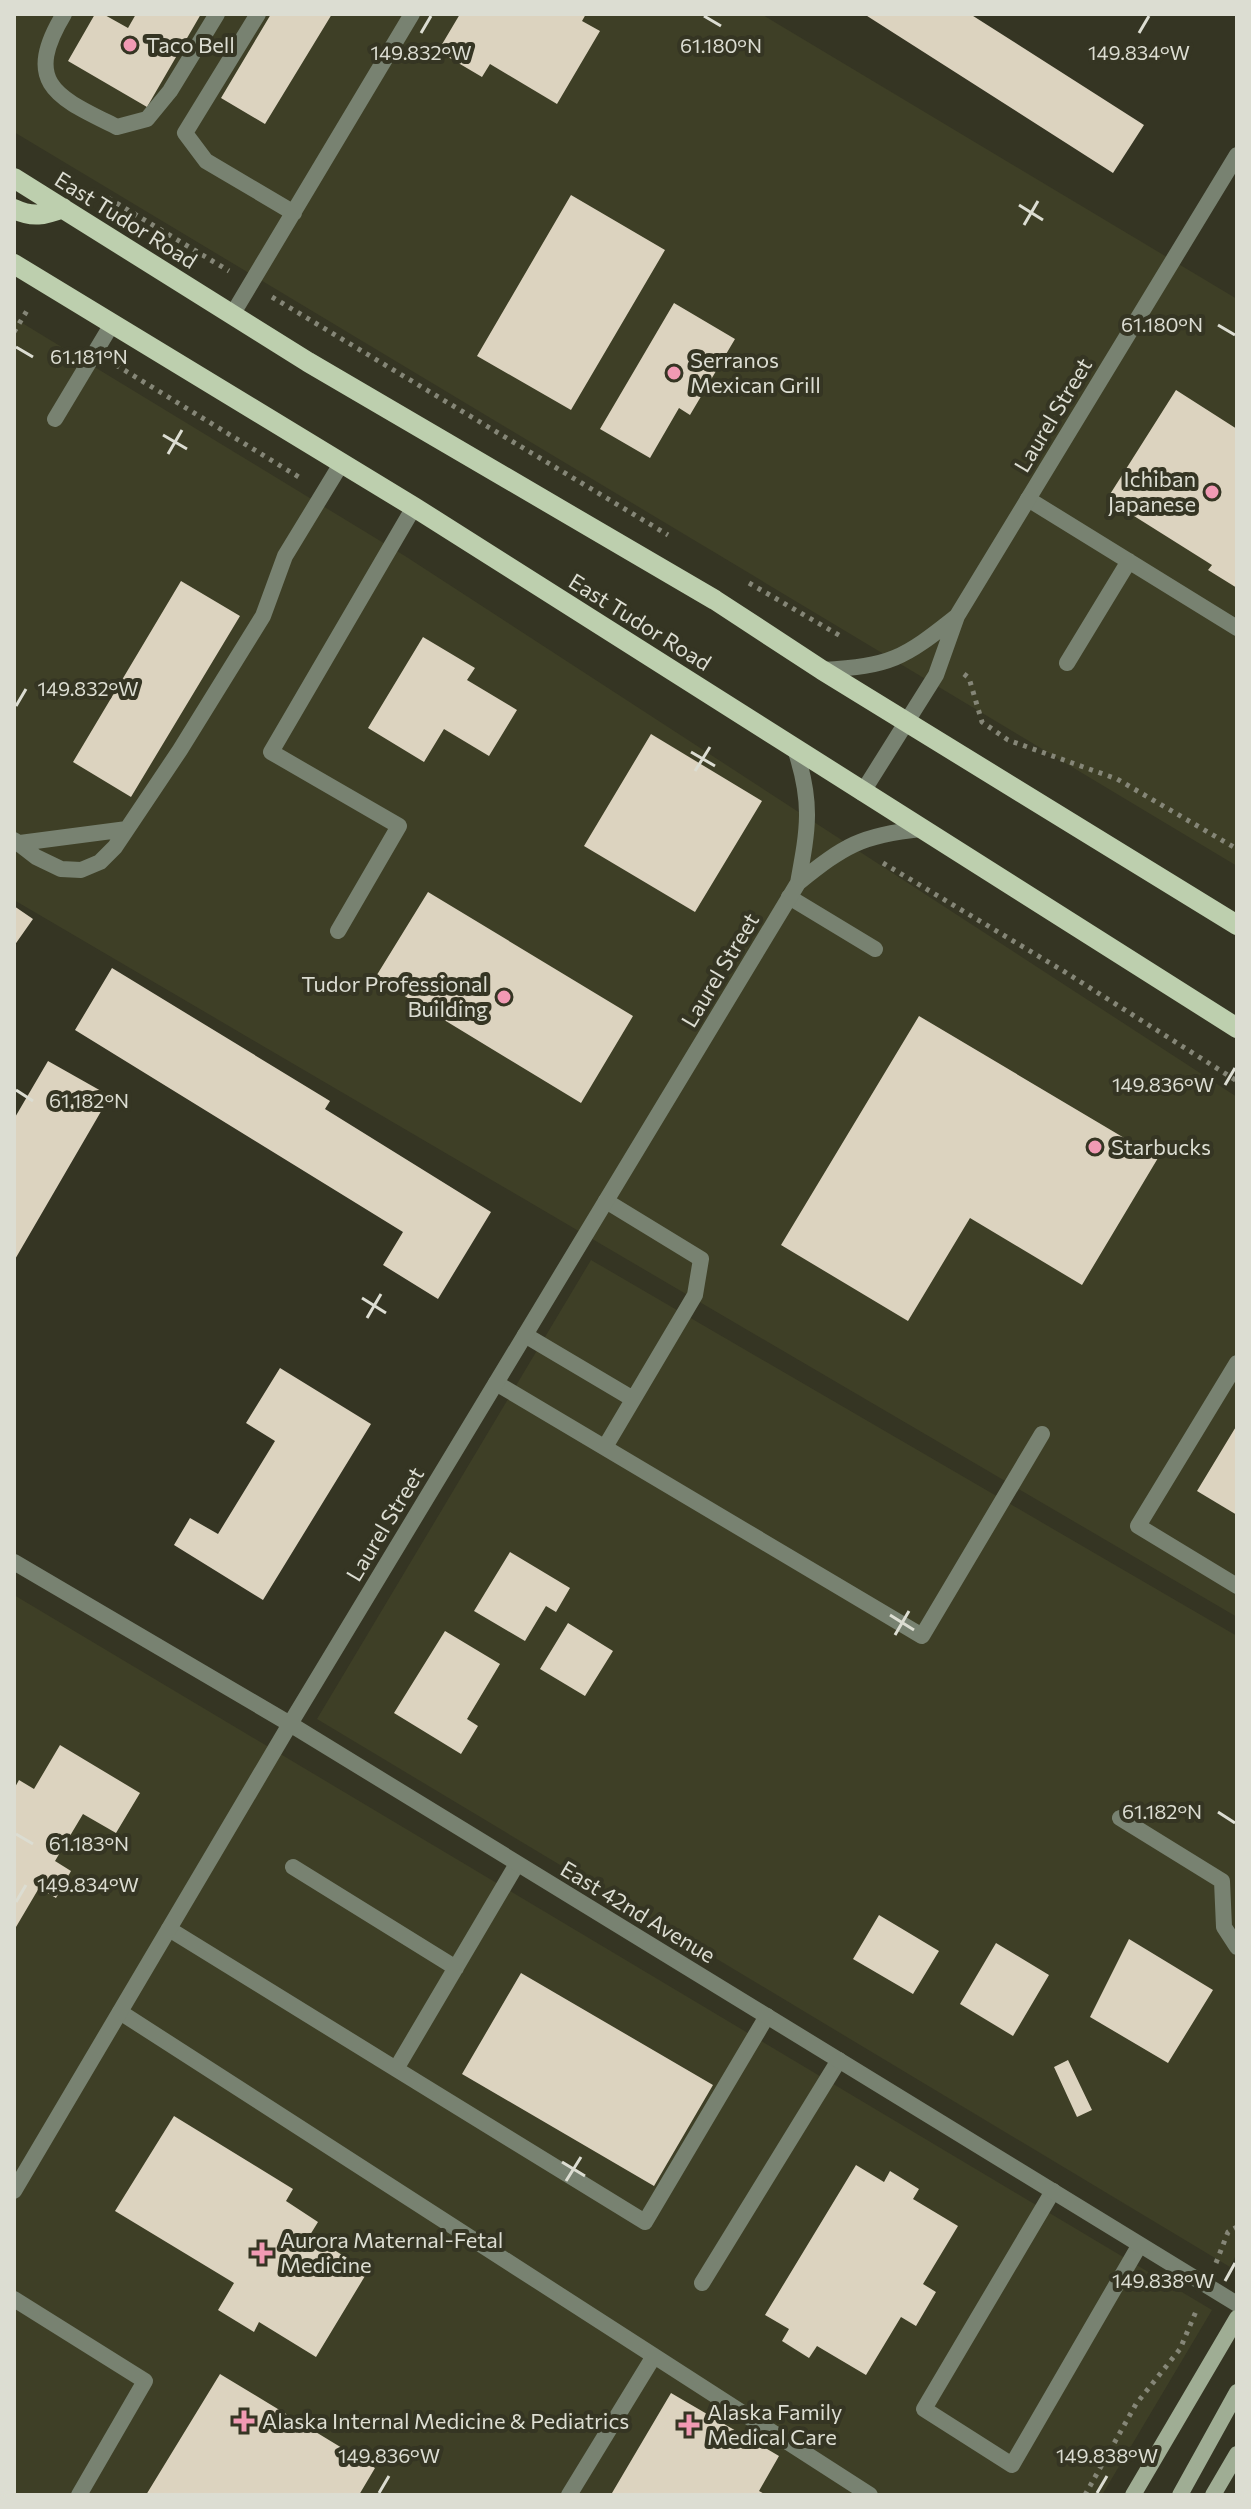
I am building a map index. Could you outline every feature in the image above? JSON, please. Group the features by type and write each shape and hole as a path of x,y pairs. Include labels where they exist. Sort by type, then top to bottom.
{"main road":[{"name":"East Tudor Road","path":"14,178 232,315 715,600 822,670 1237,925"},
{"path":"14,209 41,216 63,208"},
{"name":"East Tudor Road","path":"14,264 414,507 1237,1028"},
{"path":"1133,2495 1237,2318"},
{"path":"1180,2495 1237,2392"},
{"path":"1213,2495 1237,2454"}],"street":[{"path":"64,14 47,54 47,80 63,100 117,127 147,119 170,91 217,14"},
{"path":"258,14 185,133 206,161 294,213"},
{"path":"232,315 412,14"},
{"name":"Laurel Street","path":"862,793 936,675 957,616 1237,155"},
{"path":"55,419 112,324"},
{"path":"17,842 61,869 81,870 100,862 115,847 263,616 285,556 341,464"},
{"path":"1028,499 1237,628"},
{"path":"338,931 399,826 271,752 414,507"},
{"path":"1067,663 1129,561"},
{"name":"Laurel Street","path":"822,670 866,667 899,657 918,647 957,616"},
{"name":"Laurel Street","path":"794,890 808,830 806,783 795,749"},
{"path":"17,842 127,829"},
{"name":"Laurel Street","path":"14,2191 290,1724 794,890 823,863 856,841 886,832 921,829"},
{"path":"794,890 875,949"},
{"path":"605,1447 695,1295 701,1259 606,1201"},
{"path":"525,1335 633,1399"},
{"path":"1237,1363 1138,1526 1237,1586"},
{"path":"496,1383 922,1636 1042,1434"},
{"name":"East 42nd Avenue","path":"14,1562 290,1724 1237,2304"},
{"path":"1120,1818 1222,1881 1224,1927 1237,1947"},
{"path":"396,2069 517,1864"},
{"path":"293,1867 456,1968"},
{"path":"169,1929 645,2222 767,2016"},
{"path":"120,2012 870,2495"},
{"path":"702,2283 839,2060"},
{"path":"1053,2191 924,2409 1012,2465 1139,2246"},
{"path":"14,2299 145,2381 79,2495"},
{"path":"569,2495 654,2356"}],"path":[{"path":"103,195 679,541"},
{"path":"14,332 28,309"},
{"path":"745,581 841,638 856,638"},
{"path":"960,672 969,678 982,722 1008,740 1117,779 1237,849"},
{"path":"881,862 1065,972 1237,1081"},
{"path":"1085,2495 1136,2404 1180,2349 1228,2232 1237,2227"}],"shaded area":[{"path":"14,14 761,14 1237,299 1237,866 14,132"},
{"path":"14,318 405,556 1237,1097 1237,1617 14,900"},
{"path":"591,1260 1237,1636 1237,2253 1230,2267 317,1719"},
{"path":"14,1595 1212,2310 1102,2495 14,2495"}],"building":[{"name":"Taco Bell","path":"95,14 103,14 128,28 136,14 201,14 147,107 68,61"},
{"path":"271,14 332,14 265,124 221,98"},
{"path":"460,14 586,14 582,21 600,31 557,104 490,64 482,77 438,51"},
{"path":"864,14 970,14 1144,125 1113,173"},
{"path":"571,195 665,250 571,410 477,356"},
{"name":"Serranos Mexican Grill","path":"674,303 735,339 690,415 679,408 650,458 600,429"},
{"path":"1176,390 1237,429 1237,588 1208,570 1212,565 1107,499"},
{"path":"181,581 240,616 131,797 73,762"},
{"path":"423,637 475,668 467,680 517,710 489,756 444,729 424,762 368,728"},
{"path":"651,734 762,801 695,912 584,846"},
{"name":"Tudor Professional Building","path":"428,892 633,1016 581,1103 375,978"},
{"path":"14,906 33,919 14,946"},
{"path":"112,968 330,1101 325,1109 491,1212 438,1299 383,1265 403,1232 75,1030"},
{"path":"919,1016 1158,1158 1082,1285 970,1218 908,1321 781,1245"},
{"path":"48,1061 110,1096 14,1261 14,1119"},
{"path":"280,1368 371,1424 263,1600 174,1545 190,1518 218,1534 275,1441 246,1423"},
{"path":"1237,1425 1237,1515 1197,1491"},
{"path":"510,1552 570,1588 556,1612 546,1606 525,1641 474,1611"},
{"path":"568,1623 613,1651 585,1696 540,1669"},
{"path":"445,1631 500,1664 467,1719 478,1726 461,1754 394,1713"},
{"path":"60,1745 140,1793 116,1833 83,1814 55,1861 71,1871 56,1898 39,1888 16,1927 14,1789 19,1780 34,1789"},
{"path":"879,1915 939,1951 913,1994 853,1959"},
{"path":"1129,1939 1213,1990 1168,2063 1090,2017"},
{"path":"996,1943 1049,1975 1013,2036 960,2004"},
{"path":"521,1973 713,2085 654,2186 462,2074"},
{"path":"1068,2060 1092,2110 1077,2117 1054,2067"},
{"name":"Aurora Maternal-Fetal Medicine","path":"174,2116 293,2189 286,2201 318,2222 310,2235 368,2271 316,2357 259,2322 254,2332 218,2310 234,2283 115,2211"},
{"path":"856,2165 884,2182 890,2171 919,2189 913,2199 958,2226 923,2284 936,2292 916,2326 901,2317 866,2375 817,2346 809,2358 782,2341 789,2329 765,2315"},
{"name":"Alaska Internal Medicine & Pediatrics","path":"220,2374 375,2468 359,2495 146,2495"},
{"name":"Alaska Family Medical Care","path":"671,2393 779,2456 759,2491 766,2495 612,2493"}],"place":[{"name":"Taco Bell","path":"130,45"},
{"name":"Serranos Mexican Grill","path":"674,373"},
{"name":"Ichiban Japanese","path":"1212,492"},
{"name":"Tudor Professional Building","path":"504,997"},
{"name":"Starbucks","path":"1095,1147"},
{"name":"Aurora Maternal-Fetal Medicine","path":"262,2253"},
{"name":"Alaska Internal Medicine & Pediatrics","path":"244,2421"},
{"name":"Alaska Family Medical Care","path":"689,2425"}]}
